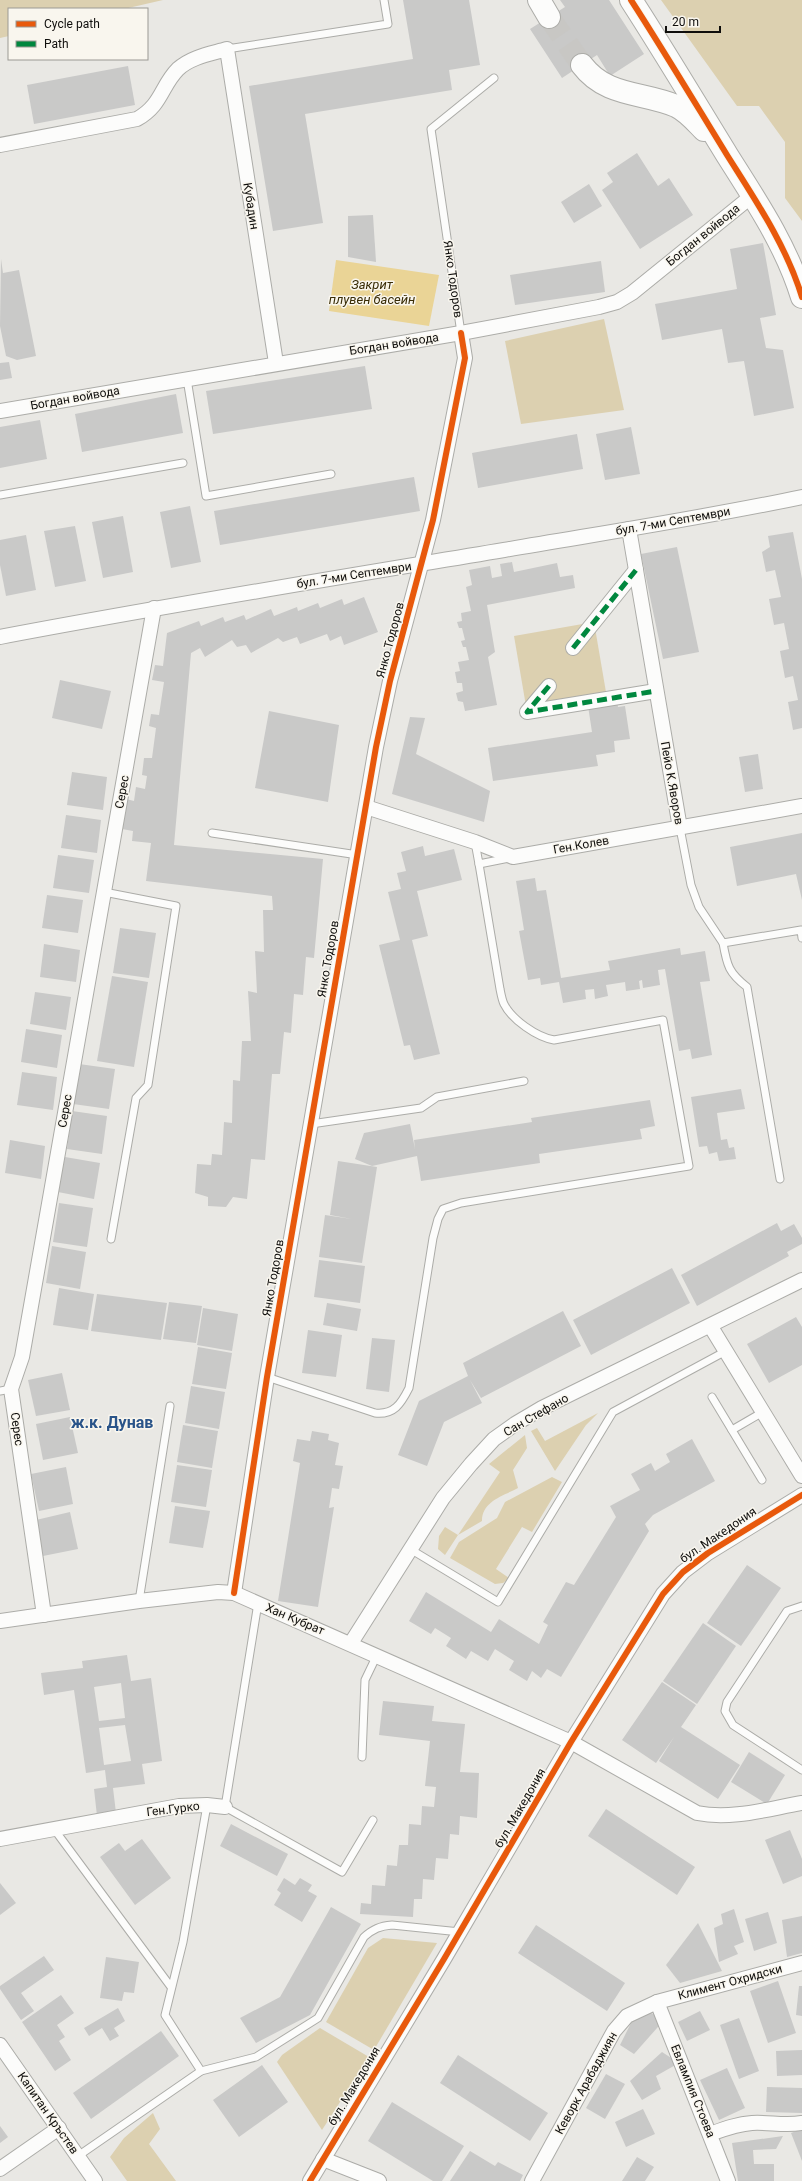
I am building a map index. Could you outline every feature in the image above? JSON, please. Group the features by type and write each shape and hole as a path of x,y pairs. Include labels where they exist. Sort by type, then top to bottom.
{"main road":[{"path":"631,0 660,44 796,267 802,297"},
{"path":"582,65 596,80 613,89 676,106 696,122 728,156"}],"street":[{"path":"0,145 137,119 149,112 177,70 190,60 227,49"},
{"name":"Кубадин","path":"227,49 276,363"},
{"name":"Богдан войвода","path":"0,410 461,333 599,307 617,302 632,293 753,195"},
{"name":"Янко Тодоров","path":"234,1593 267,1377 366,806 390,681 433,520 465,358 461,333"},
{"name":"бул. 7-ми Септември","path":"0,637 154,608 752,508 802,497"},
{"name":"Пейо К.Яворов","path":"629,529 680,828"},
{"path":"573,648 636,570"},
{"name":"Серес","path":"44,1614 5,1390 22,1357 154,608"},
{"path":"549,686 527,712 656,691"},
{"path":"366,806 475,842 513,857"},
{"name":"Ген.Колев","path":"513,857 802,806"},
{"name":"Сан Стефано","path":"351,1643 443,1498 471,1464 499,1435 542,1408 802,1280"},
{"path":"711,1326 802,1476"},
{"name":"бул. Македония","path":"310,2181 460,1932 571,1742 668,1588 683,1572 708,1553 802,1495"},
{"name":"Хан Кубрат","path":"0,1621 139,1601 218,1592 234,1593 351,1643 571,1742 696,1813 713,1817 731,1816 802,1803"},
{"name":"Ген.Гурко","path":"0,1839 179,1806 206,1805 225,1807"},
{"name":"Климент Охридски","path":"657,2002 802,1963"},
{"name":"Евлампия Стоева","path":"657,2002 728,2181"},
{"name":"Кеворк Арабаджиян","path":"532,2181 614,2031 627,2016 657,2002"},
{"name":"Капитан Кръстев","path":"0,2045 95,2181"},
{"path":"710,2134 737,2125 754,2123 791,2125 802,2123"},
{"path":"0,2169 59,2128"},
{"path":"322,2159 379,2181"}],"lane":[{"path":"227,49 388,24 384,0"},
{"name":"Янко Тодоров","path":"461,333 431,129 494,78"},
{"path":"187,379 206,496 331,474"},
{"path":"0,495 184,463"},
{"name":"Пейо К.Яворов","path":"680,828 691,885 699,907 723,943"},
{"path":"212,833 358,855"},
{"path":"267,1377 375,1413 385,1414 394,1411 402,1402 409,1388 433,1238 438,1219 443,1209 461,1203 689,1166 663,1020 554,1040 543,1038 510,1013 504,1003 500,989 475,842"},
{"path":"479,864 513,857"},
{"path":"104,892 176,906 148,1085 136,1098 111,1240"},
{"path":"780,1179 747,987 734,977 726,965 723,943 801,930 802,938"},
{"path":"311,1124 421,1108 437,1097 524,1081"},
{"path":"410,1549 498,1602 613,1412 726,1351"},
{"path":"712,1397 762,1480"},
{"path":"139,1601 170,1406"},
{"path":"732,1430 763,1412"},
{"path":"225,1807 258,1603"},
{"path":"802,1606 787,1611 727,1702 725,1711 733,1725 802,1770"},
{"path":"362,1756 365,1680 377,1655"},
{"path":"201,2071 165,2015 170,1987 183,1942 206,1805"},
{"name":"Ген.Гурко","path":"225,1807 342,1872 373,1820"},
{"path":"54,1829 170,1987"},
{"path":"78,2156 201,2071 256,2057 318,2018 364,1937 371,1931 381,1926 392,1925 460,1932"}],"shaded area":[{"path":"0,0 163,0 128,8 8,8 8,36 0,38"},
{"path":"661,0 802,0 802,221 785,198 785,142 759,106 737,106"},
{"path":"604,319 624,410 521,424 505,341"},
{"path":"594,622 607,698 527,712 514,636"},
{"path":"598,1413 586,1425 555,1471 531,1431 537,1428 545,1441"},
{"path":"525,1435 527,1448 513,1470 518,1488 494,1500 489,1504 483,1514 482,1521 458,1535 500,1472 489,1464"},
{"path":"552,1477 562,1482 532,1532 522,1527 496,1569 509,1578 503,1583 495,1584 450,1558 459,1542 497,1518 505,1502"},
{"path":"445,1527 458,1535 445,1555 438,1549 439,1536"},
{"path":"383,1938 437,1943 374,2050 326,2022 368,1948"},
{"path":"320,2028 369,2057 322,2130 277,2062 282,2055"},
{"path":"153,2113 160,2129 149,2144 176,2181 127,2181 110,2157 124,2138"}],"water":[{"name":"Закрит плувен басейн","path":"336,260 439,275 429,326 329,311"}],"building":[{"path":"403,0 469,0 480,65 449,70 452,90 305,114 323,223 273,231 249,86 413,59"},
{"path":"560,0 609,0 644,54 610,76 597,55 562,78 530,29 565,7"},
{"path":"128,66 135,105 34,124 27,85"},
{"path":"637,153 658,186 669,178 693,215 640,249 602,190 613,182 607,173"},
{"path":"589,184 602,206 574,223 561,202"},
{"path":"373,215 376,262 348,257 348,216"},
{"path":"763,243 776,315 760,318 766,348 783,350 794,408 754,416 744,361 728,363 722,329 662,340 655,304 737,289 730,249"},
{"path":"1,259 3,273 19,270 36,356 17,360 6,356 0,326"},
{"path":"601,261 605,292 515,305 510,275"},
{"path":"9,362 12,378 0,380 0,363"},
{"path":"365,366 372,409 213,434 206,391"},
{"path":"176,394 183,433 82,452 75,414"},
{"path":"40,420 47,459 0,468 0,427"},
{"path":"631,427 640,474 605,480 596,434"},
{"path":"577,434 583,469 478,488 472,453"},
{"path":"414,477 420,511 220,545 214,511"},
{"path":"190,506 201,562 171,568 160,512"},
{"path":"123,516 133,572 103,578 92,522"},
{"path":"75,526 86,581 55,587 44,531"},
{"path":"793,532 802,579 802,728 793,730 788,702 798,700 793,676 785,678 780,651 789,649 784,623 774,625 769,599 781,597 775,570 766,572 762,552 770,547 768,536"},
{"path":"26,535 36,590 6,596 0,565 0,540"},
{"path":"677,547 699,652 663,659 641,554"},
{"path":"512,562 514,572 557,563 560,577 573,575 575,588 487,605 495,652 488,657 497,705 465,711 463,702 458,701 456,693 463,691 462,683 457,683 455,672 460,671 458,662 469,660 466,647 463,647 461,641 465,640 462,628 459,628 457,622 462,621 461,613 471,611 466,587 472,585 469,570 490,566 492,578 502,576 500,564"},
{"path":"364,597 378,632 344,645 341,636 330,641 327,634 300,644 297,637 283,642 278,638 251,653 246,645 237,647 232,640 205,657 200,648 191,653 174,845 323,859 314,958 306,957 303,995 294,994 291,1033 284,1032 280,1074 272,1074 265,1160 251,1159 247,1199 233,1197 226,1207 208,1206 208,1197 195,1193 197,1164 211,1165 212,1154 222,1155 224,1122 232,1123 233,1080 240,1081 242,1041 251,1041 248,991 257,993 255,951 264,952 263,910 273,910 272,896 146,881 151,843 132,841 133,831 122,829 126,799 134,801 136,787 145,789 147,776 142,775 144,758 152,758 156,728 149,726 151,714 159,715 164,682 152,680 155,665 163,666 167,633 199,621 201,626 223,617 225,622 244,615 246,620 271,609 274,616 297,607 298,611 318,603 320,608 342,599 344,605"},
{"path":"60,680 111,691 102,729 52,718"},
{"path":"617,701 618,707 625,706 630,739 614,741 615,752 596,755 598,766 493,781 488,748 592,732 588,706"},
{"path":"269,711 339,725 328,802 255,788"},
{"path":"410,717 425,718 416,754 490,791 484,822 392,794"},
{"path":"758,754 763,789 745,792 739,757"},
{"path":"72,772 107,777 103,810 67,805"},
{"path":"66,815 101,820 97,853 61,848"},
{"path":"802,833 802,900 796,874 737,886 730,847"},
{"path":"423,846 425,856 454,849 462,880 417,891 428,936 412,940 440,1054 414,1060 410,1045 404,1046 379,945 400,940 388,892 401,889 397,873 406,871 401,852"},
{"path":"58,855 94,860 89,893 53,888"},
{"path":"535,878 537,891 546,890 561,978 610,970 608,961 680,948 681,955 705,951 710,981 700,982 712,1055 692,1059 690,1049 679,1051 665,969 658,970 660,985 643,988 642,980 639,981 640,989 626,991 625,982 606,985 608,996 595,999 594,989 585,990 586,999 563,1003 559,982 541,985 540,978 528,980 519,931 524,930 516,881"},
{"path":"47,895 83,900 78,933 42,928"},
{"path":"120,928 156,933 149,978 113,973"},
{"path":"44,944 80,950 76,982 40,977"},
{"path":"112,976 148,982 134,1067 97,1061"},
{"path":"35,992 71,997 66,1030 30,1024"},
{"path":"26,1029 62,1035 57,1068 21,1062"},
{"path":"79,1064 115,1069 109,1109 73,1104"},
{"path":"22,1072 57,1077 53,1110 17,1105"},
{"path":"741,1089 745,1109 717,1113 721,1140 727,1139 729,1148 734,1147 736,1159 719,1161 717,1152 709,1154 707,1146 699,1147 691,1097"},
{"path":"650,1100 655,1126 640,1129 642,1139 539,1154 540,1163 421,1181 417,1156 372,1166 355,1159 364,1133 410,1124 415,1149 414,1140 532,1122 531,1118"},
{"path":"72,1111 107,1116 102,1154 67,1149"},
{"path":"10,1140 45,1146 41,1179 5,1173"},
{"path":"65,1157 100,1163 94,1199 58,1192"},
{"path":"338,1161 377,1167 362,1263 319,1257 325,1215 352,1219 330,1215"},
{"path":"59,1203 93,1208 87,1247 53,1242"},
{"path":"777,1223 781,1231 794,1224 802,1238 802,1244 787,1252 789,1256 697,1306 681,1275"},
{"path":"52,1246 86,1252 80,1289 46,1283"},
{"path":"319,1260 365,1266 360,1303 314,1297"},
{"path":"672,1268 690,1303 591,1355 573,1320"},
{"path":"59,1288 94,1294 88,1330 53,1325"},
{"path":"97,1294 167,1303 161,1340 91,1331"},
{"path":"169,1302 202,1306 196,1343 163,1339"},
{"path":"327,1303 361,1309 357,1331 323,1325"},
{"path":"203,1308 238,1314 232,1351 197,1345"},
{"path":"563,1311 581,1346 481,1398 470,1380 482,1403 444,1422 427,1466 398,1455 419,1401 468,1376 463,1363"},
{"path":"796,1317 802,1327 802,1365 769,1383 747,1344"},
{"path":"308,1330 342,1335 336,1377 302,1373"},
{"path":"372,1338 395,1340 389,1392 366,1389"},
{"path":"198,1347 232,1353 226,1389 192,1384"},
{"path":"62,1373 70,1410 36,1416 28,1380"},
{"path":"191,1386 225,1392 219,1429 185,1423"},
{"path":"70,1417 78,1453 43,1460 36,1424"},
{"path":"183,1425 218,1431 212,1468 177,1462"},
{"path":"312,1431 329,1434 328,1440 339,1443 335,1465 343,1466 339,1489 332,1488 329,1508 334,1507 318,1607 278,1601 300,1463 293,1461 297,1439 310,1441"},
{"path":"692,1439 715,1481 653,1515 645,1524 649,1531 561,1677 547,1669 541,1678 532,1671 527,1681 509,1670 514,1661 495,1649 488,1661 471,1651 466,1659 446,1646 451,1638 435,1628 431,1634 409,1621 426,1592 491,1632 499,1619 539,1644 548,1625 543,1622 566,1582 574,1585 616,1517 610,1506 640,1490 631,1474 651,1463 655,1471 670,1462 666,1454"},
{"path":"177,1465 212,1470 206,1507 171,1502"},
{"path":"66,1467 73,1504 39,1511 31,1474"},
{"path":"175,1506 210,1511 203,1548 169,1543"},
{"path":"70,1512 78,1549 43,1556 36,1520"},
{"path":"747,1565 781,1588 741,1646 707,1623"},
{"path":"703,1623 736,1646 697,1704 663,1681"},
{"path":"127,1655 131,1681 151,1678 162,1761 142,1764 145,1784 113,1788 116,1813 97,1816 94,1789 107,1787 105,1770 86,1773 74,1690 44,1695 41,1673 83,1668 82,1661","holes":["121,1683 125,1718 99,1721 94,1687","125,1725 131,1761 104,1765 99,1728"]},
{"path":"662,1682 696,1705 681,1727 740,1765 718,1799 659,1761 674,1737 656,1763 622,1740"},
{"path":"383,1701 434,1706 432,1721 465,1724 460,1772 479,1773 477,1818 460,1816 459,1835 450,1834 448,1859 436,1858 434,1880 423,1879 422,1899 414,1899 413,1917 360,1914 361,1903 371,1904 372,1885 385,1886 387,1865 397,1866 399,1845 408,1845 409,1824 421,1825 422,1806 434,1807 436,1787 425,1786 430,1741 379,1735"},
{"path":"749,1752 785,1775 767,1804 731,1782"},
{"path":"606,1809 695,1867 677,1895 588,1836"},
{"path":"231,1824 288,1854 277,1876 220,1846"},
{"path":"790,1830 802,1859 802,1876 783,1884 765,1840"},
{"path":"142,1839 171,1878 135,1905 100,1857 119,1843 125,1851"},
{"path":"284,1878 295,1885 300,1878 312,1885 308,1891 317,1896 302,1922 274,1905 281,1893 277,1890"},
{"path":"0,1883 16,1903 0,1915"},
{"path":"331,1907 361,1924 310,2015 256,2043 240,2018 280,1997"},
{"path":"734,1909 744,1942 734,1946 738,1954 719,1962 714,1928 723,1924 721,1914"},
{"path":"768,1912 777,1943 754,1951 745,1919"},
{"path":"802,1916 802,1953 787,1957 782,1920"},
{"path":"698,1923 722,1971 680,1983 666,1965"},
{"path":"536,1925 625,1983 607,2011 518,1953"},
{"path":"44,1956 54,1970 21,1993 34,2011 21,2020 0,1989 0,1986"},
{"path":"106,1957 139,1962 134,1993 124,1992 122,2001 100,1998"},
{"path":"778,1981 796,2033 768,2043 750,1991"},
{"path":"799,1986 802,1986 802,2016 796,2015"},
{"path":"61,1995 74,2013 57,2025 65,2037 59,2041 71,2060 55,2071 22,2022"},
{"path":"118,2008 125,2021 114,2028 119,2036 110,2041 102,2028 89,2036 84,2028"},
{"path":"646,2011 665,2019 634,2054 620,2045 632,2021"},
{"path":"700,2011 710,2030 687,2041 678,2022"},
{"path":"739,2018 759,2071 739,2079 720,2025"},
{"path":"161,2031 179,2056 91,2119 73,2093"},
{"path":"802,2050 802,2075 777,2076 776,2051"},
{"path":"662,2052 679,2063 656,2076 661,2089 642,2100 630,2081"},
{"path":"458,2055 548,2113 530,2141 440,2083"},
{"path":"262,2065 288,2102 239,2137 213,2100"},
{"path":"727,2068 745,2108 719,2120 700,2080"},
{"path":"606,2074 625,2084 605,2119 586,2108"},
{"path":"767,2087 802,2088 802,2113 766,2112"},
{"path":"392,2102 464,2146 442,2181 433,2181 368,2141"},
{"path":"643,2109 655,2134 626,2147 615,2122"},
{"path":"0,2126 8,2137 0,2143"},
{"path":"802,2129 802,2161 791,2133"},
{"path":"783,2136 776,2149 753,2150 754,2164 774,2164 774,2181 738,2181 732,2143"},
{"path":"470,2151 495,2166 498,2162 523,2175 520,2181 450,2181"},
{"path":"637,2157 654,2167 645,2181 622,2181"}],"tunnel":[{"path":"549,17 582,65"}],"marked path":[{"path":"573,648 636,570"},
{"path":"549,686 527,712 656,691"}],"cycle path":[{"path":"631,0 759,206 788,259 802,297"},
{"path":"234,1593 267,1377 376,747 390,681 433,520 465,358 461,333"},
{"path":"310,2181 444,1959 571,1742 663,1594 683,1572 708,1553 802,1495"}],"district":[{"name":"ж.к. Дунав","path":"112,1422"}]}
